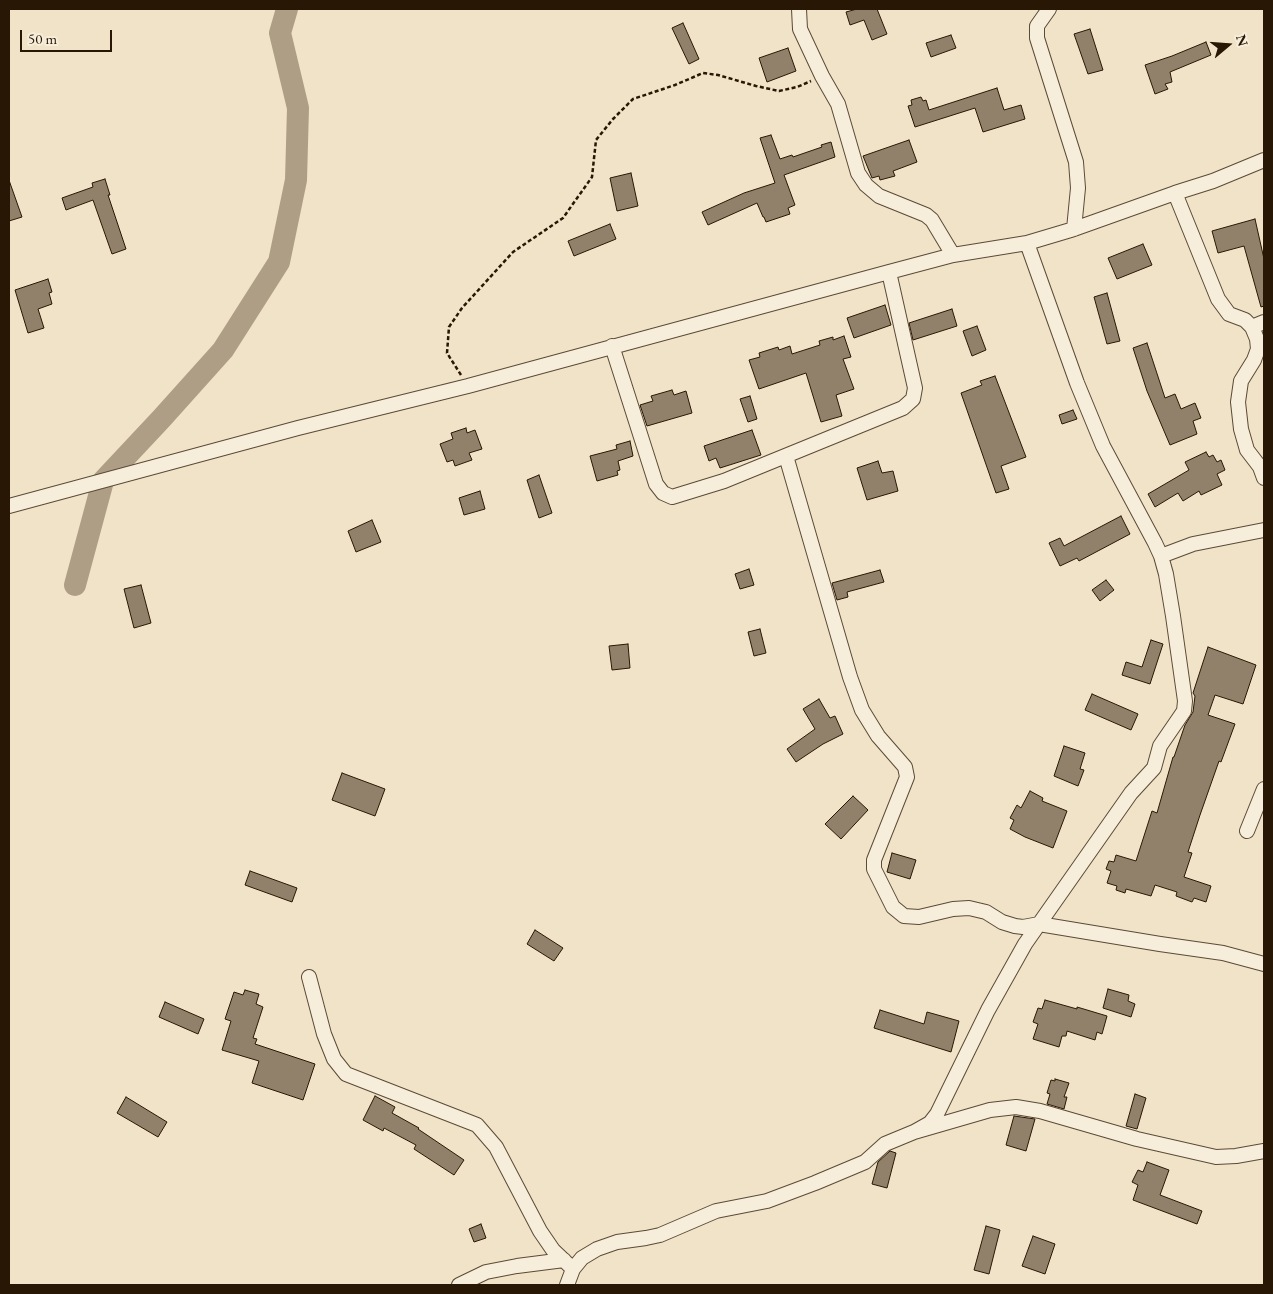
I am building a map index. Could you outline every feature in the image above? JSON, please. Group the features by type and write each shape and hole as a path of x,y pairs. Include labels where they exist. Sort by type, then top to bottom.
{"street":[{"path":"799,9 800,28 822,76 838,104 858,173 866,185 879,196 926,215 932,220 953,255"},
{"path":"1050,9 1037,26 1037,38 1076,162 1078,188 1074,229"},
{"path":"9,506 298,428 468,386 953,255 1027,243 1213,182 1264,160"},
{"path":"1175,193 1218,298 1229,314 1258,325 1258,349 1254,360 1241,381 1238,402 1247,450 1260,467 1264,478"},
{"path":"914,1132 930,1123 937,1114 988,1010 1025,944 1131,793 1154,768 1160,746 1184,711 1185,701 1173,616 1166,574 1160,556 1155,543 1103,446 1077,383 1027,243"},
{"path":"612,346 656,484 663,493 672,497 724,481 786,456 903,408 913,399 915,388 889,272"},
{"path":"786,456 850,677 862,710 878,736 906,767 907,777 874,860 874,869 893,907 904,916 920,917 953,909 969,908 986,912 1002,922 1015,926 1023,927 1039,924 1223,953 1264,964"},
{"path":"1160,556 1193,544 1264,530"},
{"path":"1246,831 1264,790"},
{"path":"309,976 324,1034 334,1059 346,1074 477,1125 496,1147 540,1231 553,1250 569,1264"},
{"path":"459,1285 486,1272 517,1266 569,1264 597,1249 617,1242 660,1235 716,1211 767,1201 865,1162 885,1144 914,1132 990,1110 1016,1107 1040,1111 1137,1139 1216,1157 1264,1151"},
{"path":"567,1285 569,1264"}],"path":[{"path":"468,386 447,353 449,327 462,308 513,252 563,218 592,177 596,140 633,99 703,73 718,75 779,91 797,87 822,76"}],"building":[{"path":"857,9 877,9 887,34 872,40 864,20 850,25 846,12"},
{"path":"683,23 699,59 689,64 672,28"},
{"path":"1090,29 1103,70 1088,74 1074,34"},
{"path":"951,35 956,48 931,57 926,43"},
{"path":"1206,42 1211,55 1170,72 1172,82 1165,84 1168,89 1155,94 1145,65"},
{"path":"788,48 796,71 767,82 759,58"},
{"path":"997,88 1004,110 1021,105 1025,119 983,132 975,108 915,127 908,106 912,105 911,100 921,97 923,101 926,100 929,110"},
{"path":"771,135 780,159 792,155 793,157 831,142 835,157 784,175 795,205 788,208 790,214 766,222 757,203 708,225 702,212 744,193 775,183 760,138"},
{"path":"909,140 917,162 893,171 895,176 880,180 879,176 872,178 863,156"},
{"path":"631,173 638,206 617,211 610,178"},
{"path":"105,179 110,195 108,195 126,249 112,254 93,200 66,210 62,198 93,187 92,183"},
{"path":"9,184 22,217 9,221"},
{"path":"1255,219 1264,259 1264,306 1261,307 1244,246 1218,253 1212,231"},
{"path":"610,224 616,239 574,256 568,241"},
{"path":"1143,244 1152,265 1117,279 1108,258"},
{"path":"48,279 52,292 49,293 52,304 38,309 44,328 28,333 15,290"},
{"path":"1107,293 1120,341 1107,344 1094,297"},
{"path":"885,305 891,325 854,338 847,318"},
{"path":"952,309 957,326 913,340 909,323"},
{"path":"977,326 986,350 972,356 963,331"},
{"path":"844,336 851,357 843,359 854,389 836,395 842,416 821,422 806,373 759,389 749,360 760,357 759,353 778,347 779,350 790,346 792,354 820,345 819,341 833,337 833,340"},
{"path":"1147,343 1165,398 1175,394 1181,409 1195,403 1201,418 1193,421 1197,434 1170,445 1147,391 1133,348"},
{"path":"995,376 1026,457 1001,466 1009,489 996,493 961,393 982,385 980,381"},
{"path":"672,390 674,395 686,391 692,413 647,426 640,405 653,401 651,396"},
{"path":"750,396 757,419 748,422 740,399"},
{"path":"1073,410 1077,419 1062,424 1059,415"},
{"path":"466,428 467,433 475,430 482,449 469,453 472,460 455,466 453,460 447,462 440,444 453,439 451,433"},
{"path":"752,430 761,455 720,468 716,458 709,461 704,446"},
{"path":"630,441 633,456 618,461 620,470 617,471 618,475 597,481 590,456 617,449 616,445"},
{"path":"1206,452 1209,457 1213,455 1217,462 1221,460 1225,470 1217,474 1222,485 1201,495 1199,491 1183,501 1178,493 1155,507 1148,494 1189,470 1185,462"},
{"path":"878,461 882,473 893,471 898,491 867,500 857,468"},
{"path":"539,475 552,513 539,518 527,480"},
{"path":"480,491 485,509 464,515 459,498"},
{"path":"1121,516 1130,534 1079,561 1077,558 1060,566 1049,543 1060,538 1064,546"},
{"path":"372,520 381,542 356,552 348,531"},
{"path":"749,569 754,585 740,589 735,574"},
{"path":"880,570 884,582 847,592 848,597 837,600 832,583"},
{"path":"1106,580 1114,590 1100,601 1092,590"},
{"path":"141,585 151,623 134,628 124,589"},
{"path":"760,629 766,653 754,656 748,632"},
{"path":"1151,640 1163,644 1150,684 1122,675 1126,662 1142,667"},
{"path":"628,644 630,668 612,670 609,646"},
{"path":"1208,647 1256,665 1243,704 1215,695 1208,715 1235,724 1221,762 1219,761 1188,852 1192,853 1184,877 1211,886 1206,902 1194,898 1192,902 1176,896 1177,892 1155,885 1151,896 1126,889 1125,893 1116,890 1117,886 1107,883 1111,871 1106,869 1109,861 1114,862 1116,855 1136,861 1152,811 1157,813 1173,757 1185,725 1193,712 1195,696 1193,693"},
{"path":"1092,694 1138,714 1131,730 1085,710"},
{"path":"819,699 830,718 835,716 843,734 823,744 796,762 787,749 815,729 803,709"},
{"path":"1064,746 1085,753 1080,769 1084,770 1078,786 1054,776"},
{"path":"342,773 385,789 375,816 332,800"},
{"path":"1030,791 1043,798 1042,801 1067,811 1053,848 1010,829 1014,820 1010,818 1017,805 1021,808"},
{"path":"853,796 868,810 841,839 825,824"},
{"path":"892,853 916,860 910,879 887,872"},
{"path":"250,871 297,888 292,902 245,885"},
{"path":"535,930 563,948 554,961 527,944"},
{"path":"1108,989 1129,995 1128,1001 1135,1004 1131,1017 1103,1008"},
{"path":"245,990 259,994 256,1004 263,1007 253,1038 257,1039 255,1044 315,1064 303,1100 252,1083 259,1061 222,1050 231,1021 225,1019 234,992 243,995"},
{"path":"1045,1000 1107,1016 1102,1034 1097,1032 1095,1040 1067,1031 1066,1036 1062,1036 1059,1047 1033,1039 1038,1024 1033,1022 1038,1008 1042,1009"},
{"path":"165,1002 204,1019 198,1034 159,1017"},
{"path":"880,1010 924,1024 927,1012 959,1021 951,1052 874,1028"},
{"path":"1055,1079 1069,1083 1064,1097 1067,1097 1064,1109 1047,1104 1050,1094 1047,1093 1051,1080 1055,1081"},
{"path":"1135,1094 1146,1098 1137,1129 1126,1126"},
{"path":"375,1096 395,1107 392,1113 419,1128 464,1160 454,1175 414,1149 416,1145 384,1128 383,1131 363,1120"},
{"path":"126,1097 167,1122 158,1137 117,1113"},
{"path":"1014,1116 1035,1119 1026,1151 1006,1145"},
{"path":"890,1151 896,1153 887,1188 872,1184 878,1162"},
{"path":"1147,1162 1169,1170 1160,1195 1202,1211 1197,1224 1133,1200 1138,1185 1132,1182 1138,1170 1143,1172"},
{"path":"481,1224 486,1238 474,1242 469,1229"},
{"path":"986,1226 1000,1230 989,1274 974,1270"},
{"path":"1033,1236 1055,1244 1045,1274 1022,1266"}],"waterway":[{"path":"75,585 103,481 223,350 279,262 296,180 298,108 280,33 287,9"}]}
